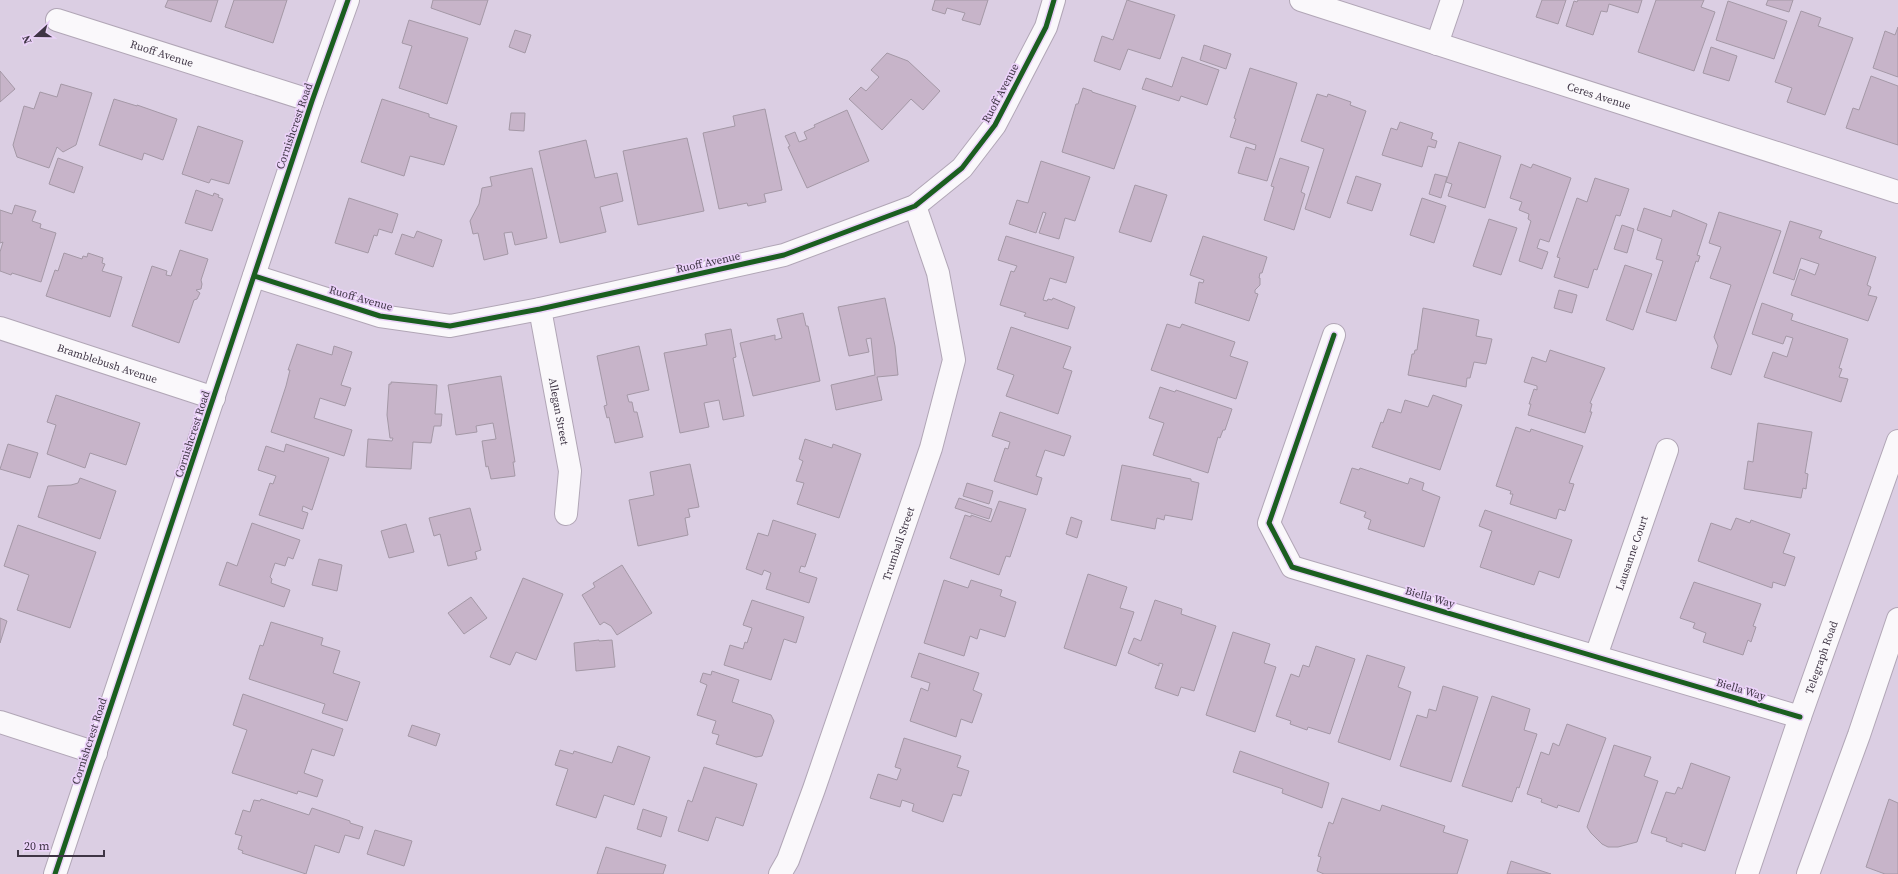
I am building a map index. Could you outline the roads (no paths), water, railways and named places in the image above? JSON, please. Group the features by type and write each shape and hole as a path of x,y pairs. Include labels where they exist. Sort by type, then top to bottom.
{"street":[{"name":"Cornishcrest Road","path":"55,874 312,101 348,0"},
{"name":"Ruoff Avenue","path":"254,276 380,316 450,326 540,309 784,255 915,206 962,168 995,126 1046,27 1054,0"},
{"name":"Ceres Avenue","path":"1301,0 1898,192"},
{"path":"1437,44 1452,0"},
{"name":"Ruoff Avenue","path":"57,20 312,101"},
{"name":"Trumball Street","path":"780,874 788,860 814,789 931,448 954,360 938,273 915,206"},
{"name":"Allegan Street","path":"540,309 570,472 566,514"},
{"name":"Bramblebush Avenue","path":"0,328 214,398"},
{"name":"Biella Way","path":"1334,335 1269,523 1292,567 1596,656 1800,718"},
{"name":"Telegraph Road","path":"1748,874 1800,718 1898,441"},
{"name":"Lausanne Court","path":"1596,656 1667,450"},
{"path":"1808,874 1859,735 1898,619"},
{"path":"0,722 96,753"}]}
